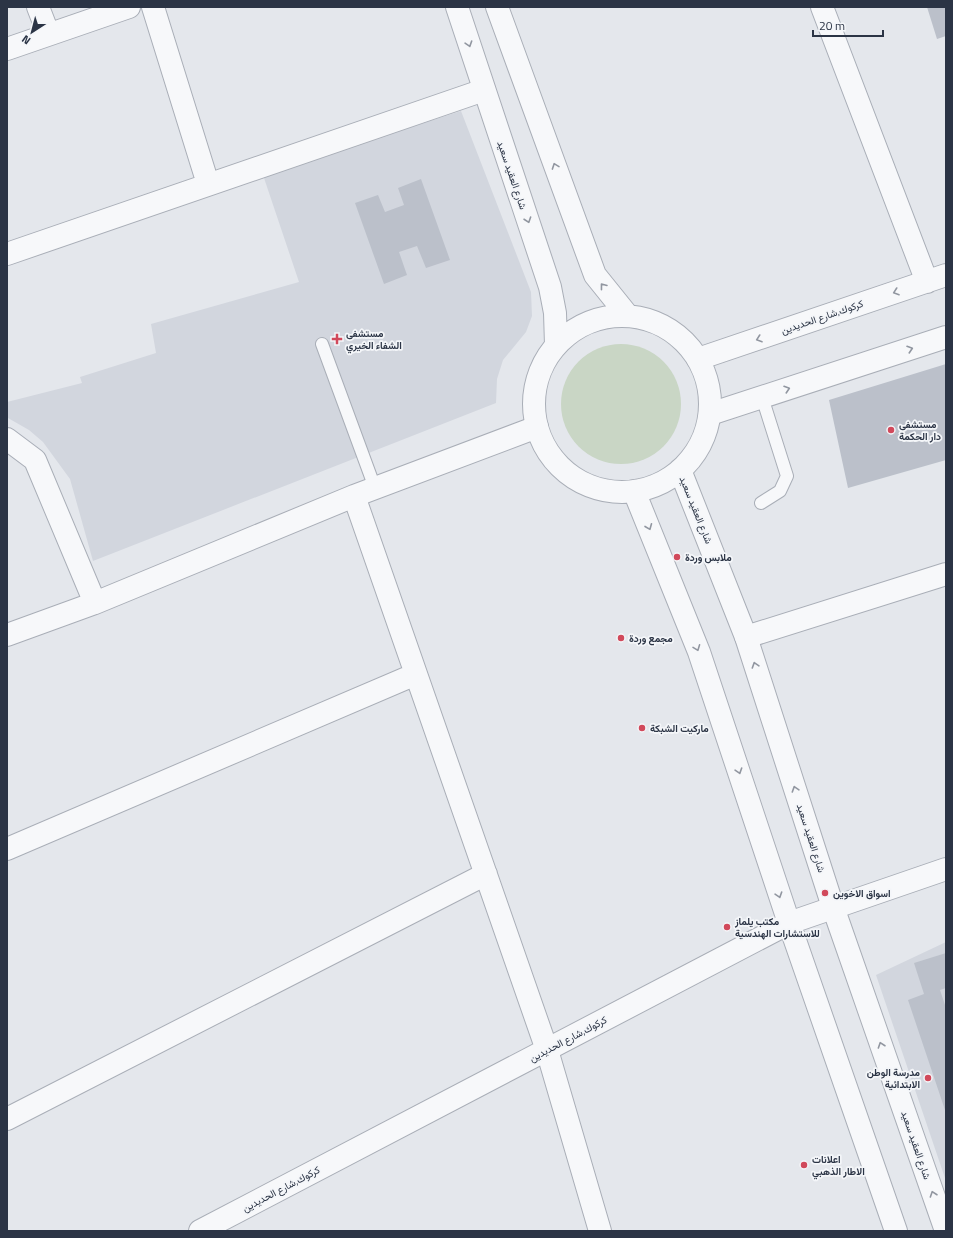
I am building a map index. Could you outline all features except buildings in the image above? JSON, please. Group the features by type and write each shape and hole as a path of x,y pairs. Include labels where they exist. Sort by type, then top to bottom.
{"street":[{"path":"38,7 48,33"},
{"path":"7,49 48,33 128,7"},
{"path":"153,7 208,184"},
{"name":"شارع العقيد سعيد","path":"457,7 550,287 555,313 556,345"},
{"path":"497,7 594,275 628,316"},
{"path":"822,7 936,278"},
{"path":"7,254 484,90"},
{"name":"كركوك,شارع الحديدين","path":"698,360 936,278"},
{"path":"628,316 649,320 668,329 685,342 698,360 708,386 710,414 704,436 694,454 680,470 658,484 634,491 608,491 584,484 563,470 547,451 537,427 533,398 540,370 556,345 578,326 602,317 628,316"},
{"path":"710,414 946,337"},
{"path":"7,635 95,603 354,496 537,427"},
{"path":"7,439 36,460 95,603"},
{"name":"شارع العقيد سعيد","path":"680,470 746,637 833,907 946,1231"},
{"path":"634,491 699,652 789,923 896,1231"},
{"path":"354,496 547,1050 600,1231"},
{"path":"746,637 946,574"},
{"path":"7,849 416,674"},
{"name":"كركوك,شارع الحديدين","path":"200,1231 789,923 946,869"},
{"path":"7,1119 486,874"}],"lane":[{"path":"322,344 375,488"},
{"path":"761,503 780,491 787,476 762,397"}],"shaded area":[{"name":"مستشفى الشفاء الخيري","path":"461,111 531,292 532,316 526,332 503,360 497,379 496,403 93,561 70,479 43,442 29,430 8,418 7,402 82,383 80,377 156,353 151,324 299,282 263,175"},
{"name":"مدرسة الوطن الابتدائية","path":"946,942 946,1181 876,975"}],"green space":[{"path":"621,344 644,348 664,361 677,381 681,404 677,427 664,447 644,460 621,464 598,460 578,447 565,427 561,404 565,381 578,361 598,348"}],"place":[{"name":"مستشفى الشفاء الخيري","path":"337,339"},
{"name":"مستشفى دار الحكمة","path":"891,430"},
{"name":"ملابس وردة","path":"677,557"},
{"name":"مجمع وردة","path":"621,638"},
{"name":"ماركيت الشبكة","path":"642,728"},
{"name":"اسواق الاخوين","path":"825,893"},
{"name":"مكتب يلماز للاستشارات الهندسية","path":"727,927"},
{"name":"مدرسة الوطن الابتدائية","path":"928,1078"},
{"name":"اعلانات الاطار الذهبي","path":"804,1165"}]}
